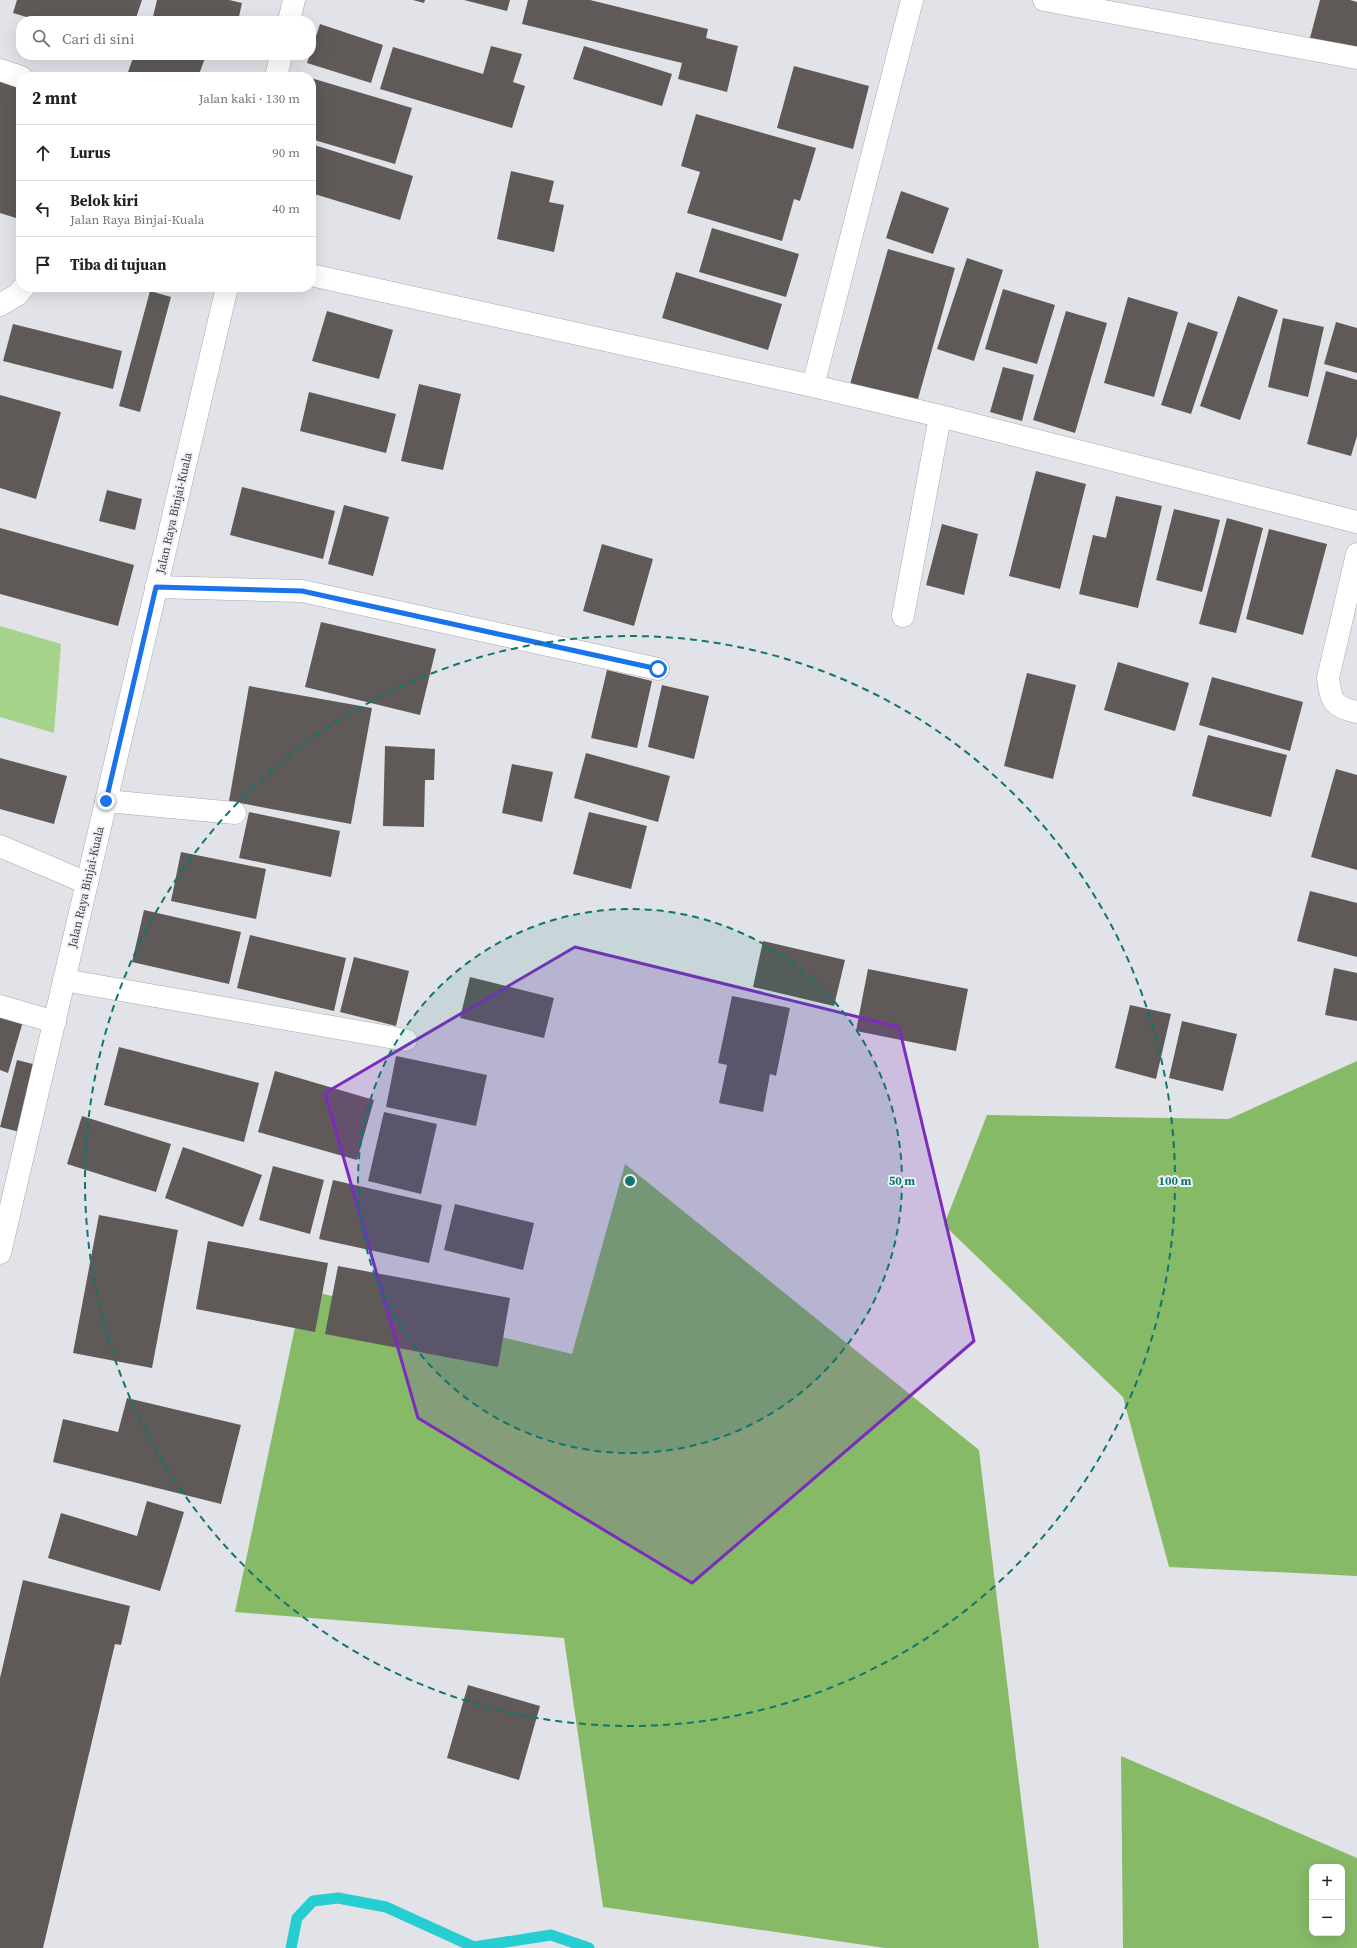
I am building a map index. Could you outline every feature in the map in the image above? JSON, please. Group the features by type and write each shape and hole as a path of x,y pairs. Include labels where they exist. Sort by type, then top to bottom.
{"street":[{"path":"290,16 294,0"},
{"path":"813,386 912,0"},
{"path":"1044,0 1357,58"},
{"path":"277,72 280,60"},
{"path":"0,70 16,75"},
{"path":"316,276 813,386 940,416 1357,522"},
{"path":"0,304 20,292"},
{"name":"Jalan Raya Binjai-Kuala","path":"0,1253 226,292"},
{"path":"903,616 940,416"},
{"path":"1357,554 1328,678 1330,696 1335,703 1343,709 1357,712"},
{"path":"156,587 302,591 658,669"},
{"path":"106,801 235,813"},
{"path":"0,846 87,883"},
{"path":"64,980 406,1040"},
{"path":"0,1006 55,1022"}],"highlighted area":[{"path":"575,947 899,1027 974,1341 692,1583 418,1418 325,1093"}],"green space":[{"path":"0,626 61,644 54,733 0,717"},
{"path":"1357,1061 1357,1576 1169,1567 1123,1397 944,1225 987,1115 1229,1119"},
{"path":"625,1164 979,1450 1039,1948 885,1948 603,1907 564,1638 235,1612 303,1289 572,1354"},
{"path":"1121,1756 1357,1858 1357,1948 1123,1948"}],"building":[{"path":"17,0 142,0 137,16 23,16 13,13"},
{"path":"157,0 229,0 242,3 239,16 153,16"},
{"path":"413,0 425,0 424,3"},
{"path":"464,0 510,0 507,11"},
{"path":"528,0 590,0 708,29 706,38 738,46 727,92 678,79 682,63 522,24"},
{"path":"1320,0 1350,0 1357,2 1357,51 1310,38"},
{"path":"320,24 383,45 371,83 307,63 308,60 316,60 316,36"},
{"path":"491,46 522,54 513,82 525,86 512,128 380,89 393,47 483,74"},
{"path":"584,46 672,74 662,106 573,79"},
{"path":"132,60 204,60 200,72 128,72"},
{"path":"794,66 869,86 853,149 777,128"},
{"path":"316,79 412,108 395,164 316,140"},
{"path":"0,80 16,85 16,218 0,213"},
{"path":"696,114 816,148 800,201 794,199 782,241 687,213 700,172 681,166"},
{"path":"316,146 413,176 400,220 316,195"},
{"path":"511,171 554,181 549,202 564,205 554,252 497,239"},
{"path":"901,191 949,208 933,254 886,238"},
{"path":"712,228 799,254 786,297 699,272"},
{"path":"888,249 955,268 916,406 849,388"},
{"path":"967,258 1003,270 974,361 937,349"},
{"path":"676,272 782,304 768,350 662,318"},
{"path":"1003,289 1055,305 1037,364 985,349"},
{"path":"150,292 171,297 140,412 119,406"},
{"path":"1238,296 1278,310 1240,420 1200,406"},
{"path":"1128,297 1178,312 1154,397 1104,383"},
{"path":"327,311 393,330 379,379 312,361"},
{"path":"1066,311 1107,323 1075,433 1033,420"},
{"path":"1283,318 1324,327 1308,397 1268,387"},
{"path":"1188,322 1218,332 1191,414 1161,405"},
{"path":"1336,322 1357,328 1357,373 1324,364"},
{"path":"13,324 122,351 113,389 3,361"},
{"path":"1003,367 1034,375 1022,421 990,412"},
{"path":"1326,371 1357,380 1357,436 1351,456 1307,444"},
{"path":"419,384 461,394 443,470 401,461"},
{"path":"309,392 396,414 386,453 300,431"},
{"path":"0,395 61,412 36,499 0,488"},
{"path":"1036,471 1086,484 1060,589 1009,576"},
{"path":"242,487 335,511 323,559 230,535"},
{"path":"107,490 142,499 135,530 99,521"},
{"path":"1116,496 1162,506 1138,608 1079,594 1093,535 1106,538"},
{"path":"344,505 389,517 373,576 328,564"},
{"path":"1174,509 1220,520 1202,592 1156,580"},
{"path":"1227,518 1263,528 1236,633 1199,624"},
{"path":"942,524 978,534 964,595 926,585"},
{"path":"0,528 134,565 118,626 0,594"},
{"path":"1269,529 1327,544 1303,635 1246,619"},
{"path":"602,544 653,559 634,626 583,611"},
{"path":"321,622 436,649 420,715 305,687"},
{"path":"1118,662 1189,683 1175,731 1104,710"},
{"path":"607,670 652,681 637,748 591,738"},
{"path":"1027,673 1076,685 1053,779 1004,766"},
{"path":"1212,677 1303,702 1290,751 1199,725"},
{"path":"662,685 709,696 694,759 648,747"},
{"path":"249,686 372,708 351,824 229,801"},
{"path":"1208,735 1287,755 1271,817 1192,796"},
{"path":"385,746 435,749 434,780 425,780 424,827 383,826"},
{"path":"586,753 670,776 658,822 574,798"},
{"path":"0,758 67,776 54,824 0,809"},
{"path":"512,764 553,772 542,822 502,813"},
{"path":"1336,769 1357,775 1357,870 1311,857"},
{"path":"249,812 340,831 331,877 239,858"},
{"path":"589,812 647,826 631,889 573,874"},
{"path":"181,852 266,869 256,919 171,901"},
{"path":"1310,891 1357,903 1357,957 1297,941"},
{"path":"144,910 241,932 229,984 132,962"},
{"path":"250,935 346,958 334,1011 237,988"},
{"path":"763,941 845,960 834,1006 753,987"},
{"path":"354,957 409,971 396,1026 340,1012"},
{"path":"1334,968 1357,973 1357,1021 1325,1015"},
{"path":"868,969 968,989 956,1051 856,1031"},
{"path":"470,977 554,998 544,1038 460,1018"},
{"path":"732,996 790,1008 776,1076 770,1074 763,1112 719,1103 727,1065 718,1063"},
{"path":"1130,1005 1171,1014 1156,1079 1115,1068"},
{"path":"0,1012 24,1018 8,1073 0,1070"},
{"path":"1182,1021 1237,1034 1223,1091 1169,1078"},
{"path":"119,1047 259,1083 244,1142 104,1105"},
{"path":"396,1056 487,1075 476,1126 386,1107"},
{"path":"17,1060 37,1065 20,1132 0,1127"},
{"path":"275,1071 374,1100 357,1160 258,1132"},
{"path":"384,1112 437,1124 421,1194 368,1181"},
{"path":"82,1116 171,1144 156,1192 67,1164"},
{"path":"183,1147 262,1175 243,1227 165,1198"},
{"path":"273,1166 324,1180 310,1234 259,1220"},
{"path":"333,1180 442,1205 429,1263 319,1239"},
{"path":"455,1204 534,1223 523,1270 444,1250"},
{"path":"99,1215 178,1230 152,1368 73,1353"},
{"path":"208,1241 328,1263 315,1332 196,1309"},
{"path":"338,1266 510,1298 498,1367 325,1334"},
{"path":"127,1398 241,1425 221,1504 53,1462 63,1419 118,1432"},
{"path":"147,1501 184,1512 160,1591 48,1558 61,1513 137,1536"},
{"path":"23,1580 130,1606 121,1645 115,1644 43,1948 0,1948 0,1678"},
{"path":"468,1685 540,1706 519,1780 447,1758"}],"waterway":[{"path":"291,1948 297,1918 313,1901 338,1898 386,1907 474,1947 551,1935 589,1948"}],"route":[{"path":"106,801 156,587 302,591 658,669"}]}
